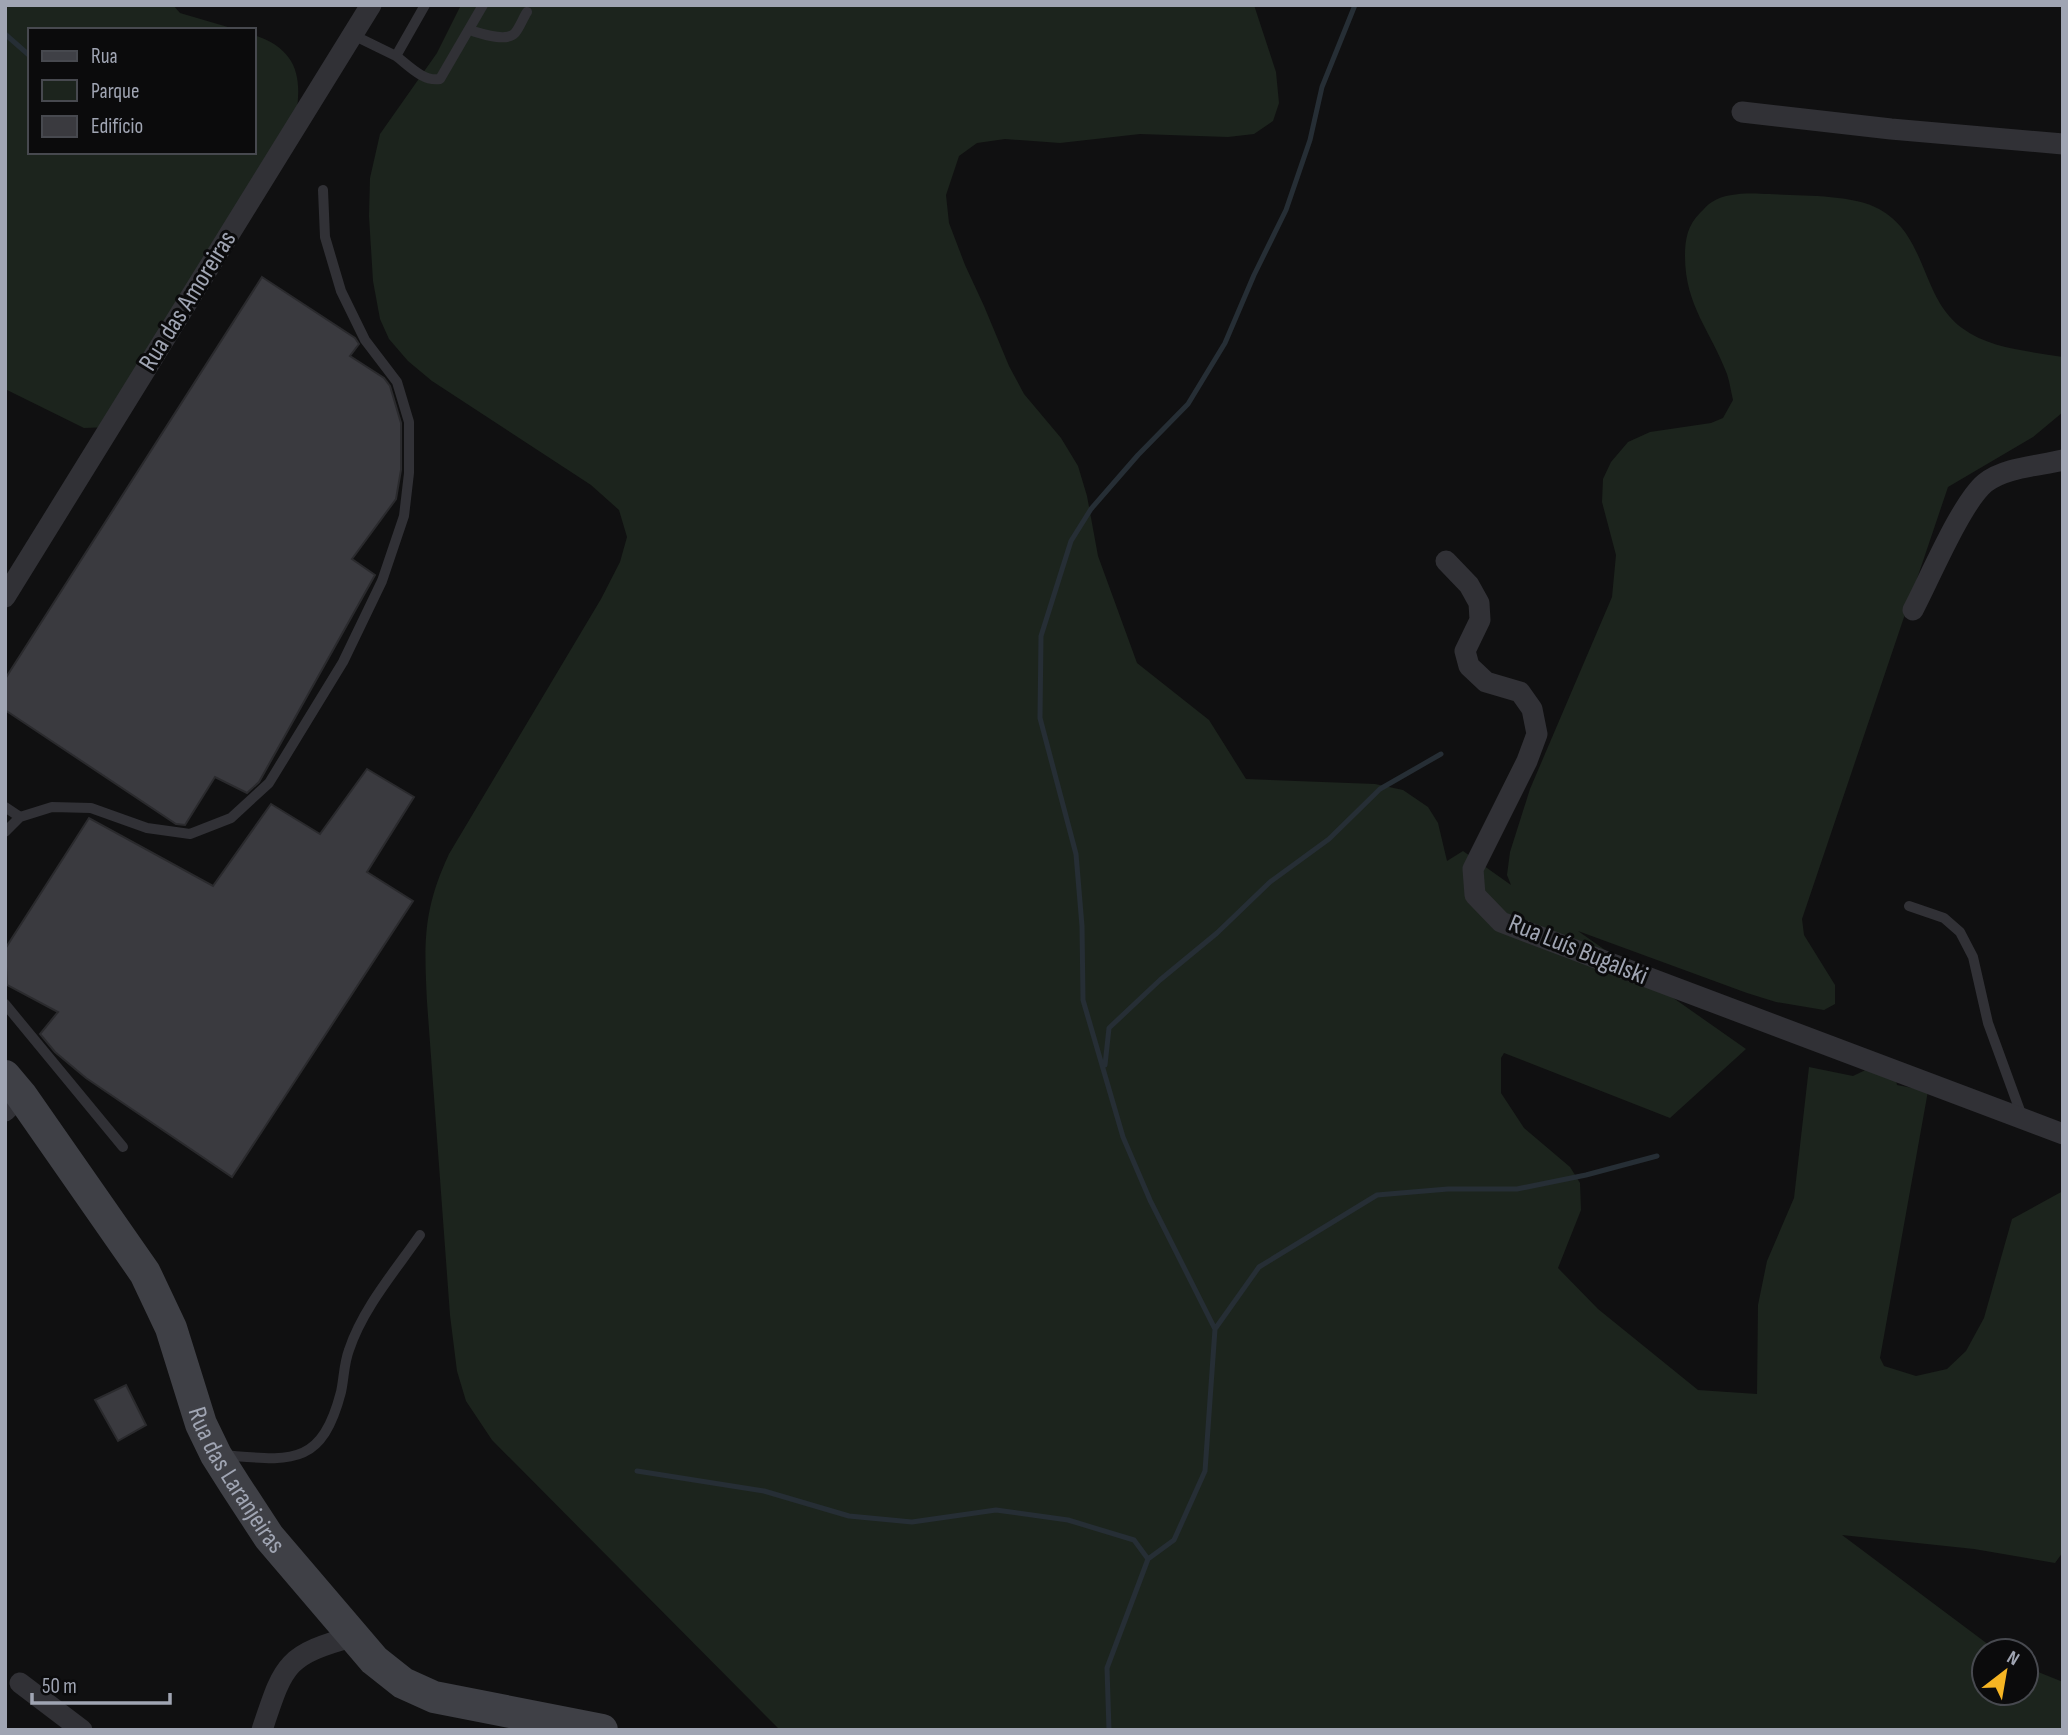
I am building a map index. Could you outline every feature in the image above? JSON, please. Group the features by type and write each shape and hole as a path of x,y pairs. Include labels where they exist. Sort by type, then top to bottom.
{"street":[{"name":"Rua das Amoreiras","path":"5,597 371,5"},
{"path":"1742,112 1891,129 2063,144"},
{"path":"1913,610 1967,506 1985,483 2004,474 2063,460"},
{"name":"Rua Luís Bugalski","path":"1446,561 1469,585 1479,604 1480,620 1465,651 1469,666 1486,682 1520,692 1532,709 1537,734 1527,761 1473,869 1475,895 1502,922 2063,1134"},
{"name":"Rua das Laranjeiras","path":"10,1094 145,1273 171,1328 201,1424 216,1455 269,1537 374,1661 403,1683 434,1697 601,1730"},
{"path":"262,1730 279,1679 293,1661 324,1644 355,1636"},
{"path":"20,1682 82,1730"}],"lane":[{"path":"396,56 425,5"},
{"path":"353,35 396,56 421,75 433,80 440,79 483,5"},
{"path":"469,30 510,37 527,12"},
{"path":"5,832 20,817 52,807 91,808 147,828 190,834 231,818 269,783 343,662 382,581 404,516 409,474 409,422 397,382 365,340 341,291 325,237 323,190"},
{"path":"5,807 20,817"},
{"path":"1909,906 1944,918 1959,932 1973,957 1988,1023 2023,1119"},
{"path":"5,1004 123,1147"},
{"path":"216,1455 279,1460 299,1456 314,1447 331,1424 341,1391 348,1351 361,1321 420,1235"}],"green space":[{"path":"5,5 173,5 180,13 231,28 28,28 28,154 256,154 256,36 282,50 291,60 298,84 293,130 110,427 84,428 5,389"},
{"path":"461,5 1254,5 1276,72 1279,103 1273,121 1254,134 1228,137 1140,134 1060,143 1005,139 977,143 959,156 946,195 949,223 1009,366 1024,394 1061,438 1078,466 1087,496 1098,556 1137,663 1209,720 1246,779 1375,784 1403,790 1428,807 1438,823 1447,861 1463,851 1511,885 1507,875 1510,852 1530,789 1612,597 1616,555 1602,502 1603,479 1611,462 1628,442 1650,432 1711,423 1723,418 1733,400 1727,374 1694,304 1686,274 1685,249 1688,232 1708,205 1724,196 1747,193 1826,197 1868,204 1895,221 1907,235 1938,300 1948,315 1962,328 1997,345 2063,357 2063,412 2033,437 1948,487 1802,919 1804,935 1835,985 1835,1004 1824,1010 1776,1002 1578,931 1746,1049 1670,1118 1504,1053 1501,1058 1501,1093 1524,1128 1570,1167 1580,1183 1581,1210 1558,1268 1598,1309 1698,1390 1757,1394 1758,1305 1767,1261 1794,1198 1809,1067 1853,1076 1876,1065 1895,1076 1897,1085 1928,1091 1880,1358 1884,1366 1916,1376 1947,1369 1966,1351 1984,1318 2012,1219 2063,1191 2063,1552 2055,1563 1974,1549 1842,1535 1978,1637 1970,1637 1970,1707 2040,1707 2040,1673 2063,1682 2063,1730 780,1730 492,1440 466,1401 457,1371 450,1315 427,1002 427,926 434,892 449,854 601,599 620,562 627,537 619,510 591,485 432,381 408,361 389,339 380,319 373,281 369,216 370,178 380,134 437,53"}],"building":[{"path":"262,277 355,338 359,344 350,356 384,378 390,386 401,423 401,470 396,499 352,559 375,575 259,782 247,793 215,777 185,825 176,824 5,710 5,679"},
{"path":"367,769 414,797 367,872 413,901 232,1177 86,1078 55,1052 40,1034 58,1012 7,985 5,949 89,818 213,886 271,804 320,834"},
{"path":"126,1385 146,1425 118,1441 95,1400"}],"waterway":[{"path":"1109,1730 1107,1668 1148,1559 1174,1540 1205,1471 1215,1329 1150,1200 1123,1137 1083,1000 1082,926 1076,854 1040,718 1041,636 1071,541 1091,509 1138,455 1188,404 1225,343 1286,210 1310,140 1322,87 1355,5"},
{"path":"5,34 28,54"},
{"path":"1105,1065 1109,1028 1160,980 1217,933 1270,882 1329,839 1380,789 1441,754"},
{"path":"1215,1329 1259,1267 1377,1195 1448,1189 1517,1189 1586,1175 1657,1156"},
{"path":"637,1471 764,1491 849,1516 912,1522 996,1510 1068,1520 1134,1540 1148,1559"}]}
